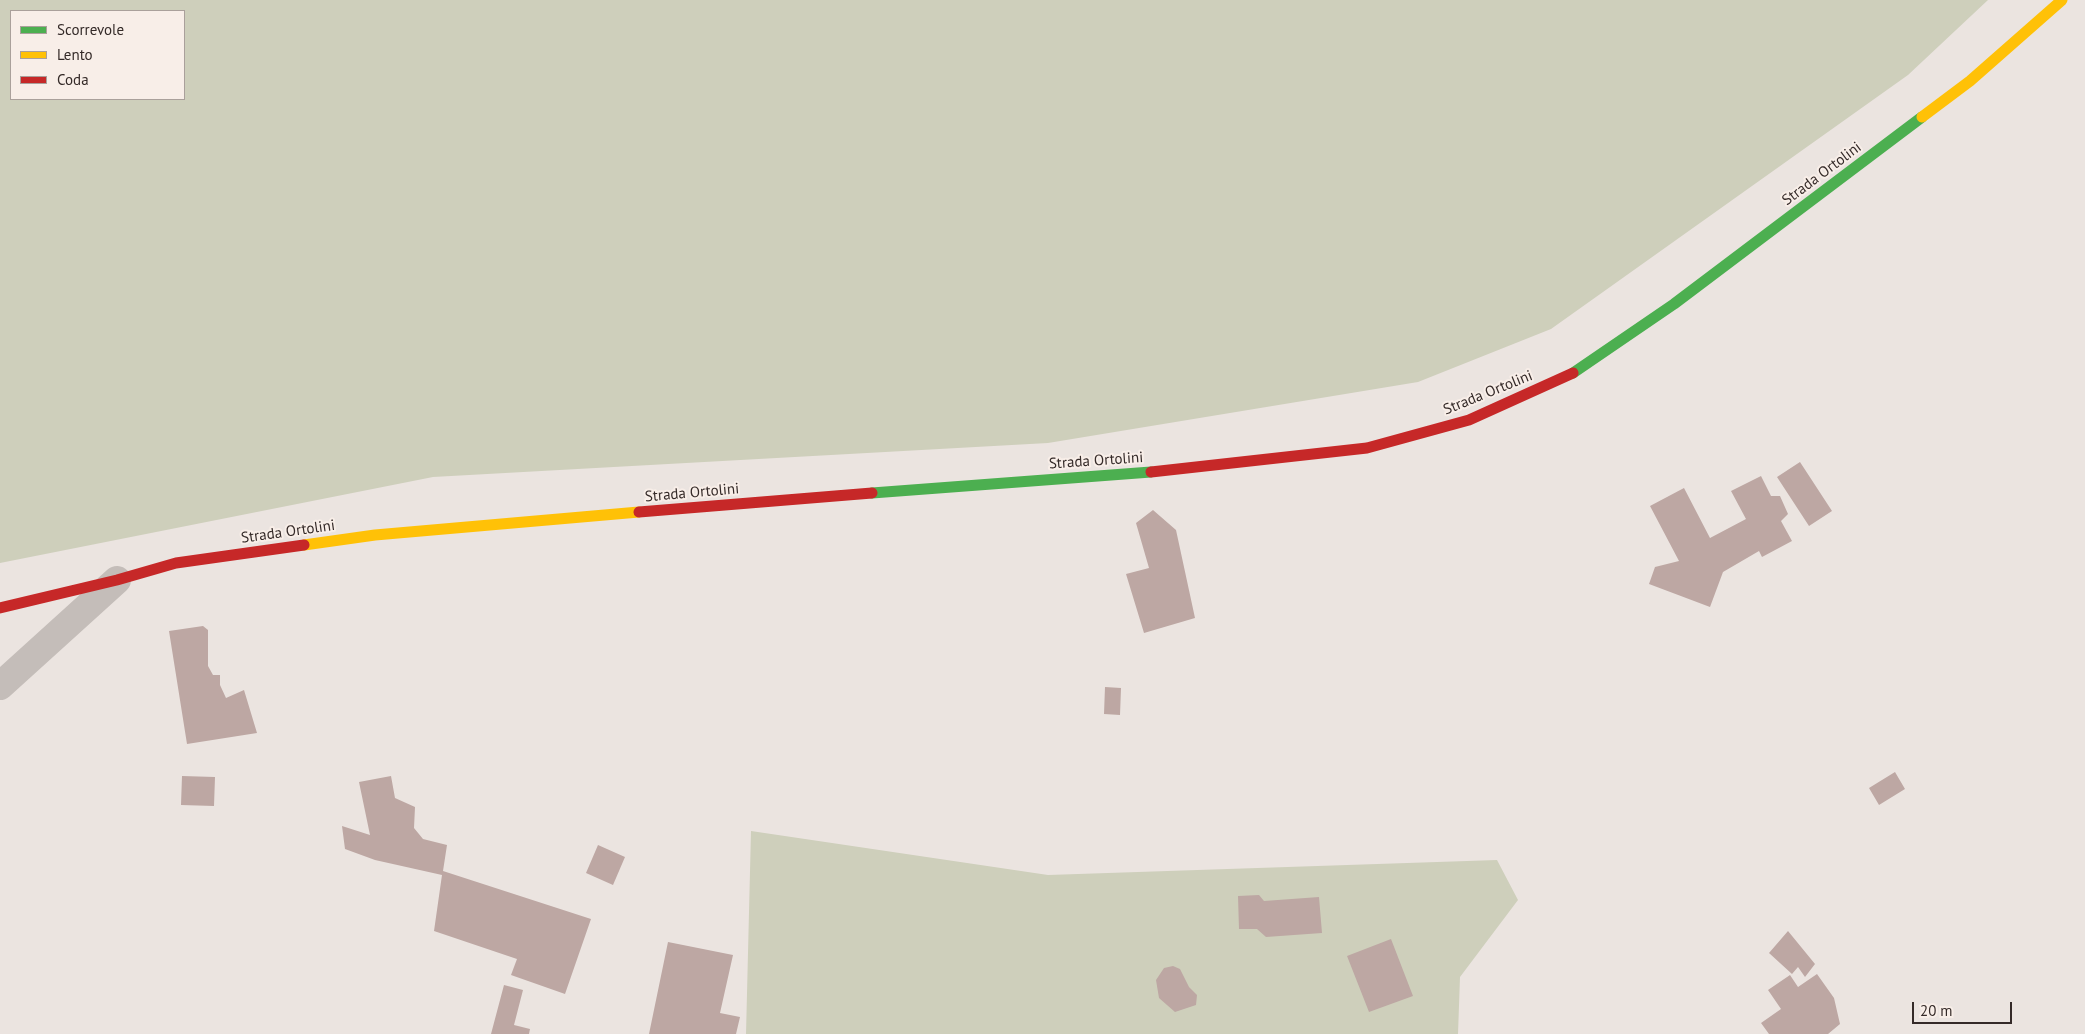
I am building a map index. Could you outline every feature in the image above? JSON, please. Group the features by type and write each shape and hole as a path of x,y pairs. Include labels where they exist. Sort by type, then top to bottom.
{"street":[{"name":"Strada Ortolini","path":"0,608 117,580 176,563 375,535 905,489 1148,472 1358,449 1469,420 1567,376 1674,304 1970,81 2062,0"},
{"path":"0,686 117,580"}],"green space":[{"path":"0,0 1988,0 1908,75 1551,329 1418,382 1048,443 433,477 0,563"},
{"path":"751,831 1048,875 1497,860 1518,900 1460,977 1458,1034 746,1034"}],"building":[{"path":"1800,462 1832,511 1809,526 1777,477"},
{"path":"1761,476 1771,496 1780,496 1788,514 1781,521 1792,541 1762,557 1759,551 1723,572 1710,607 1649,584 1655,567 1679,561 1650,506 1684,488 1710,538 1746,519 1731,491"},
{"path":"1153,510 1176,530 1195,618 1144,633 1126,574 1149,568 1136,523"},
{"path":"203,626 208,630 208,666 213,675 220,675 220,685 226,698 244,690 257,733 187,744 169,631"},
{"path":"1105,687 1121,688 1120,715 1104,714"},
{"path":"1895,772 1905,789 1879,805 1869,788"},
{"path":"182,776 215,777 214,806 181,805"},
{"path":"391,776 395,798 415,807 414,828 423,839 447,845 443,871 591,919 565,994 511,975 517,959 434,931 442,875 375,860 345,849 342,826 370,835 359,782"},
{"path":"598,845 625,857 613,885 586,873"},
{"path":"1259,895 1264,901 1319,897 1322,933 1266,937 1257,929 1239,929 1238,896"},
{"path":"1788,931 1815,964 1805,977 1798,967 1792,974 1769,953"},
{"path":"1391,939 1413,996 1369,1012 1347,956"},
{"path":"668,942 733,955 720,1013 740,1017 736,1034 649,1034"},
{"path":"1173,966 1180,969 1189,987 1197,995 1196,1005 1175,1012 1159,998 1156,980 1164,968"},
{"path":"1817,974 1834,998 1840,1024 1828,1034 1769,1034 1761,1023 1781,1009 1768,990 1790,975 1798,987"},
{"path":"504,985 523,990 514,1025 530,1029 529,1034 491,1034"}],"traffic: fast":[{"path":"1573,373 1674,304 1922,117"},
{"path":"872,493 1151,472"}],"traffic: slow":[{"path":"1922,117 1970,81 2062,0"},
{"path":"304,545 375,535 639,512"}],"traffic: jam":[{"path":"1151,472 1367,448 1469,420 1573,373"},
{"path":"639,512 872,493"},
{"path":"0,608 117,580 176,563 304,545"}]}
